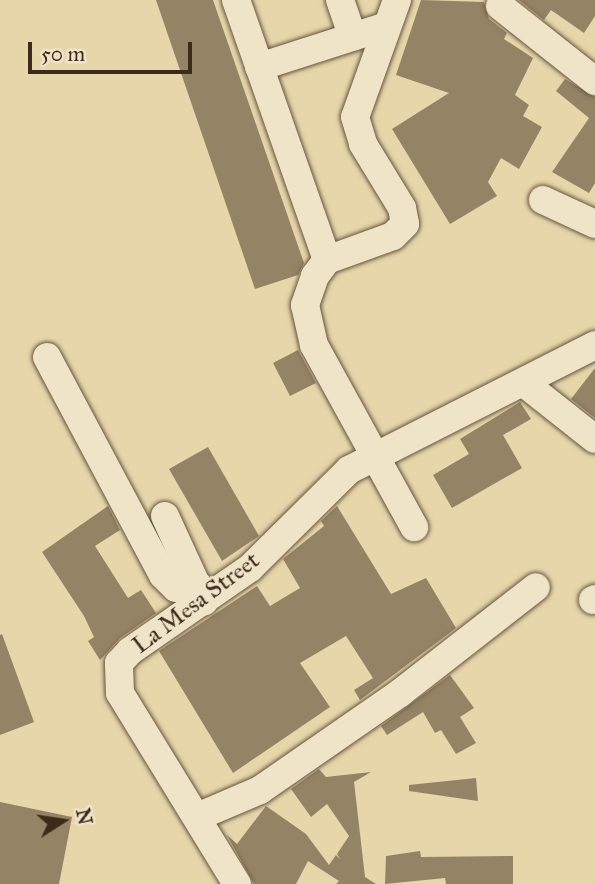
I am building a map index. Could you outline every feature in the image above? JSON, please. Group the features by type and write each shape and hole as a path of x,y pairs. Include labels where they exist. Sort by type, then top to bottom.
{"street":[{"path":"236,0 327,260"},
{"path":"340,0 353,37"},
{"path":"397,0 355,117 363,144 402,208 405,224 393,236 327,260 308,291 307,325 414,527"},
{"path":"500,6 595,81"},
{"path":"259,67 387,26"},
{"path":"543,200 595,224"},
{"name":"La Mesa Street","path":"234,883 197,817 120,693 116,678 119,663 201,593 250,568 328,487 375,456 595,345"},
{"path":"47,357 163,575 176,588 201,593"},
{"path":"524,383 595,439"},
{"path":"166,516 201,593"},
{"path":"197,817 260,790 400,693 536,587"}],"building":[{"path":"156,0 213,0 304,263 298,275 255,289"},
{"path":"421,0 484,2 489,19 507,33 504,39 533,58 515,95 529,105 523,116 542,127 519,169 501,158 488,182 497,196 450,224 392,129 449,93 396,75"},
{"path":"519,0 595,0 595,16 584,33 551,10 544,20"},
{"path":"565,79 595,97 595,183 589,193 552,172 589,118 556,91"},
{"path":"298,350 316,383 290,396 273,363"},
{"path":"595,368 595,418 571,399"},
{"path":"520,402 531,419 503,435 522,468 452,508 433,475 469,454 460,439"},
{"path":"208,447 259,536 222,561 169,469"},
{"path":"108,506 120,530 95,546 128,598 141,590 156,613 120,638 100,660 88,641 94,637 84,616 42,552"},
{"path":"337,506 391,594 426,578 456,628 360,700 354,690 373,678 346,636 300,663 330,707 233,773 159,651 257,586 270,606 300,588 283,559 324,526 321,521"},
{"path":"2,634 34,722 0,735 0,635"},
{"path":"450,675 474,708 460,717 476,743 456,754 441,730 435,733 423,712 387,735 381,726"},
{"path":"319,769 326,777 371,772 354,782 365,877 376,884 336,884 339,881 308,861 296,884 254,884 227,835 237,844 266,806 306,834 329,865 336,855 340,859 337,854 349,836 327,804 311,817 291,789"},
{"path":"476,778 478,801 409,791 409,785"},
{"path":"0,802 72,817 59,884 0,884"},
{"path":"420,851 421,857 513,856 513,884 446,884 445,878 385,884 386,856"}]}
